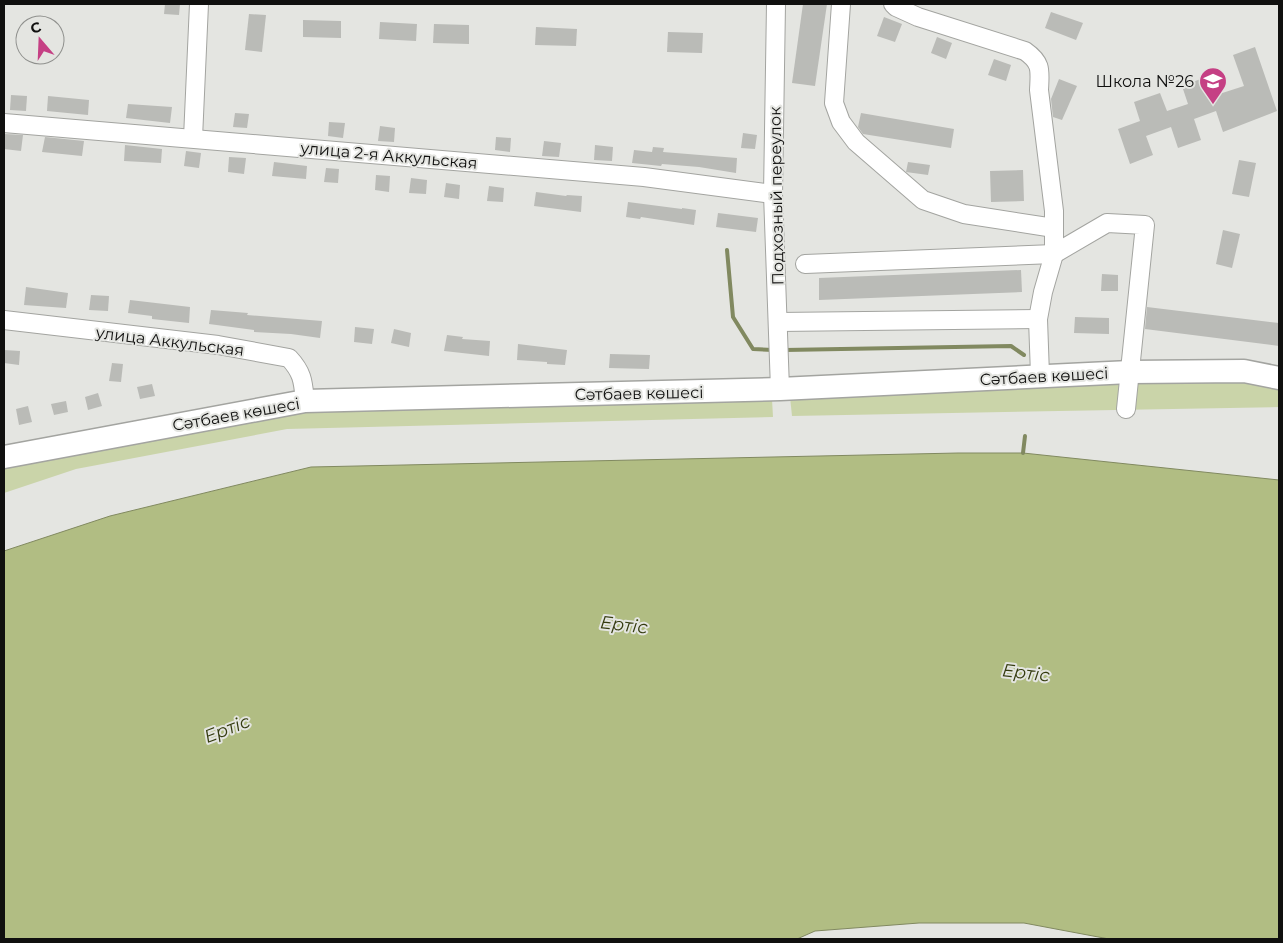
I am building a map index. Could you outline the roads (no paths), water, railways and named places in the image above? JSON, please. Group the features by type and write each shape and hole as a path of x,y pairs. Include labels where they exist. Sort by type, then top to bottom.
{"main road":[{"name":"Сәтбаев көшесі","path":"4,457 305,401 780,389 1130,372 1244,371 1279,378"}],"street":[{"path":"194,138 198,4"},
{"name":"Подхозный переулок","path":"776,4 773,194 780,389"},
{"path":"840,4 834,103 841,122 856,142 923,200 964,214 1054,220"},
{"path":"893,4 896,8 918,17 1024,51 1036,59 1040,71 1039,90 1054,220 1054,254 1043,292 1038,319 1040,375"},
{"name":"улица 2-я Аккульская","path":"4,123 644,177 773,194"},
{"path":"805,264 1054,254 1107,223 1145,225 1126,409"},
{"path":"778,322 1038,319"},
{"name":"улица Аккульская","path":"4,320 218,345 288,358 296,366 303,378 305,401"}],"water":[{"name":"Ертіс","path":"1023,453 1279,480 1279,939 1109,939 1024,923 919,923 815,931 797,939 4,939 4,551 110,516 311,467"}],"waterway":[{"path":"727,250 733,317 753,349 773,350"},
{"path":"785,350 1011,346 1024,355"},
{"path":"1023,453 1025,436"}],"place":[{"name":"Школа №26","path":"1213,105"}]}
